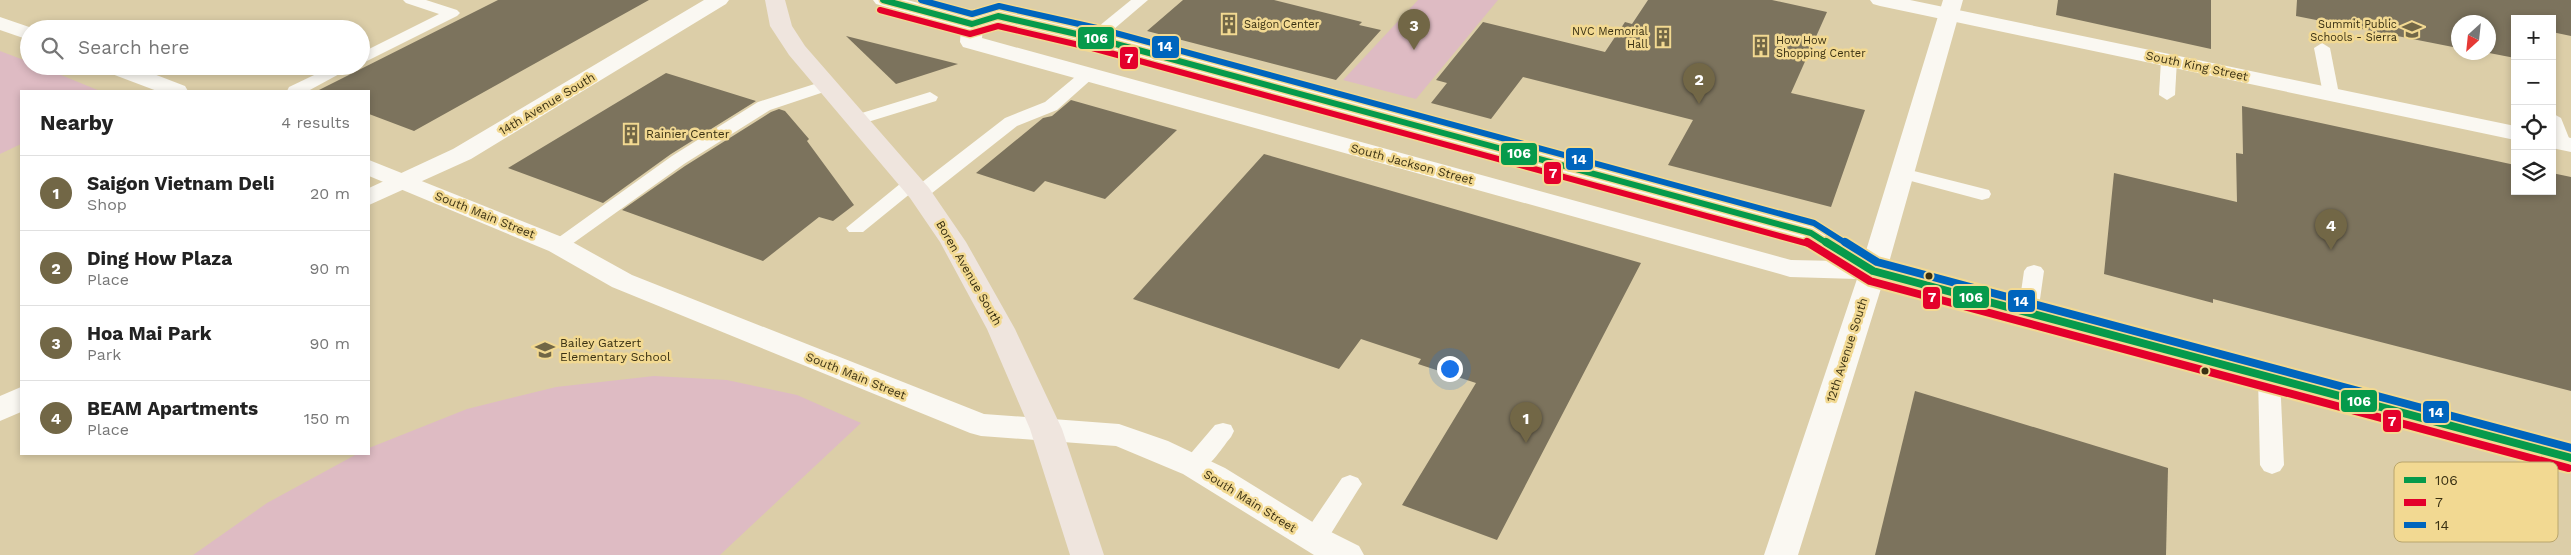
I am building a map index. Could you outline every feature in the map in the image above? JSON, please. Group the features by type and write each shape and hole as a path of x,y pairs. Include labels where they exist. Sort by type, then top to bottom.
{"main road":[{"name":"14th Avenue South","path":"370,196 402,180 462,154 719,0"},
{"name":"Boren Avenue South","path":"775,0 782,26 798,50 916,188 953,242 1001,329 1046,429 1087,555"},
{"path":"883,0 972,24"},
{"name":"South King Street","path":"1880,0 1950,7 2168,60 2511,132"},
{"name":"12th Avenue South","path":"1781,555 1873,271 1950,7"},
{"name":"South Jackson Street","path":"1873,271 1811,232 1094,38 998,16 972,24 971,42 1790,268 1873,271 2571,458"},
{"path":"0,23 20,31"},
{"path":"135,75 173,90"},
{"name":"South Main Street","path":"370,167 558,245 622,281 981,425 1119,435 1194,465 1313,541 1347,555"},
{"path":"0,410 20,399"}],"lane":[{"path":"370,54 452,13 411,0"},
{"path":"1094,38 1140,0"},
{"path":"2322,48 2331,94"},
{"path":"2167,95 2168,60"},
{"path":"856,228 1011,122 1051,106 1087,74"},
{"path":"297,90 328,75"},
{"path":"558,245 678,160 764,106 827,85"},
{"path":"858,120 930,97"},
{"path":"2556,128 2562,143"},
{"path":"1902,173 1982,194"},
{"path":"2028,313 2034,271"},
{"path":"2269,378 2272,465"},
{"path":"1194,465 1223,431"},
{"path":"1313,541 1350,484"}],"shaded area":[{"path":"1418,0 1498,0 1416,99 1343,80"},
{"path":"0,51 20,59 20,75 61,75 98,90 20,90 20,144 0,154"},
{"path":"654,376 727,380 797,395 861,423 720,555 193,555 267,503 355,455 370,455 370,448 467,409 556,387"}],"building":[{"path":"498,0 649,0 414,131 370,114 370,90 319,90 349,75 370,75 370,64"},
{"path":"1183,0 1274,0 1362,22 1359,25 1381,30 1336,80 1147,31"},
{"path":"1648,0 1772,0 1827,12 1791,93 1865,110 1831,207 1668,165 1693,120 1523,77 1491,119 1431,103 1447,83 1436,80 1483,22 1605,52 1625,22 1632,24"},
{"path":"2058,0 2211,0 2211,49 2056,15"},
{"name":"Summit Public Schools - Sierra","path":"2297,0 2571,0 2571,36 2556,33 2556,15 2511,15 2511,57 2496,54 2496,15 2451,15 2451,47 2296,16"},
{"path":"846,36 958,64 896,84"},
{"name":"Rainier Center","path":"666,73 756,101 671,154 603,203 508,168"},
{"path":"1071,100 1177,130 1105,199 1045,181 1034,192 976,173 1043,118 1052,116"},
{"path":"2242,106 2511,164 2511,195 2556,195 2556,174 2571,177 2571,391 2213,299 2213,303 2104,274 2114,173 2237,202 2236,153 2243,154"},
{"path":"779,109 785,111 809,139 807,141 854,205 833,221 819,217 763,261 622,210 685,166 771,112"},
{"path":"1264,154 1641,263 1497,540 1402,505 1476,383 1418,364 1421,359 1361,339 1339,369 1133,299"},
{"path":"1915,391 2168,468 2166,555 1875,555"}],"transit line":[{"name":"106","path":"883,0 972,24 998,16 1094,38 1811,233 1873,271 2571,458"},
{"name":"14","path":"921,0 972,14 999,6 1097,28 1814,223 1877,262 2571,448"},
{"name":"7","path":"880,10 970,34 998,26 1092,48 1807,242 1870,281 2546,462"},
{"name":"7","path":"2558,465 2568,468"}],"place":[{"name":"Saigon Center","path":"1229,24"},
{"name":"Summit Public Schools - Sierra","path":"2412,30"},
{"name":"NVC Memorial Hall","path":"1663,37"},
{"name":"How How Shopping Center","path":"1761,46"},
{"name":"Hoa Mai Park","path":"1414,50"},
{"name":"Ding How Plaza","path":"1699,104"},
{"name":"Rainier Center","path":"631,134"},
{"name":"BEAM Apartments","path":"2331,250"},
{"name":"Bailey Gatzert Elementary School","path":"545,350"},
{"name":"Saigon Vietnam Deli","path":"1526,443"}]}
